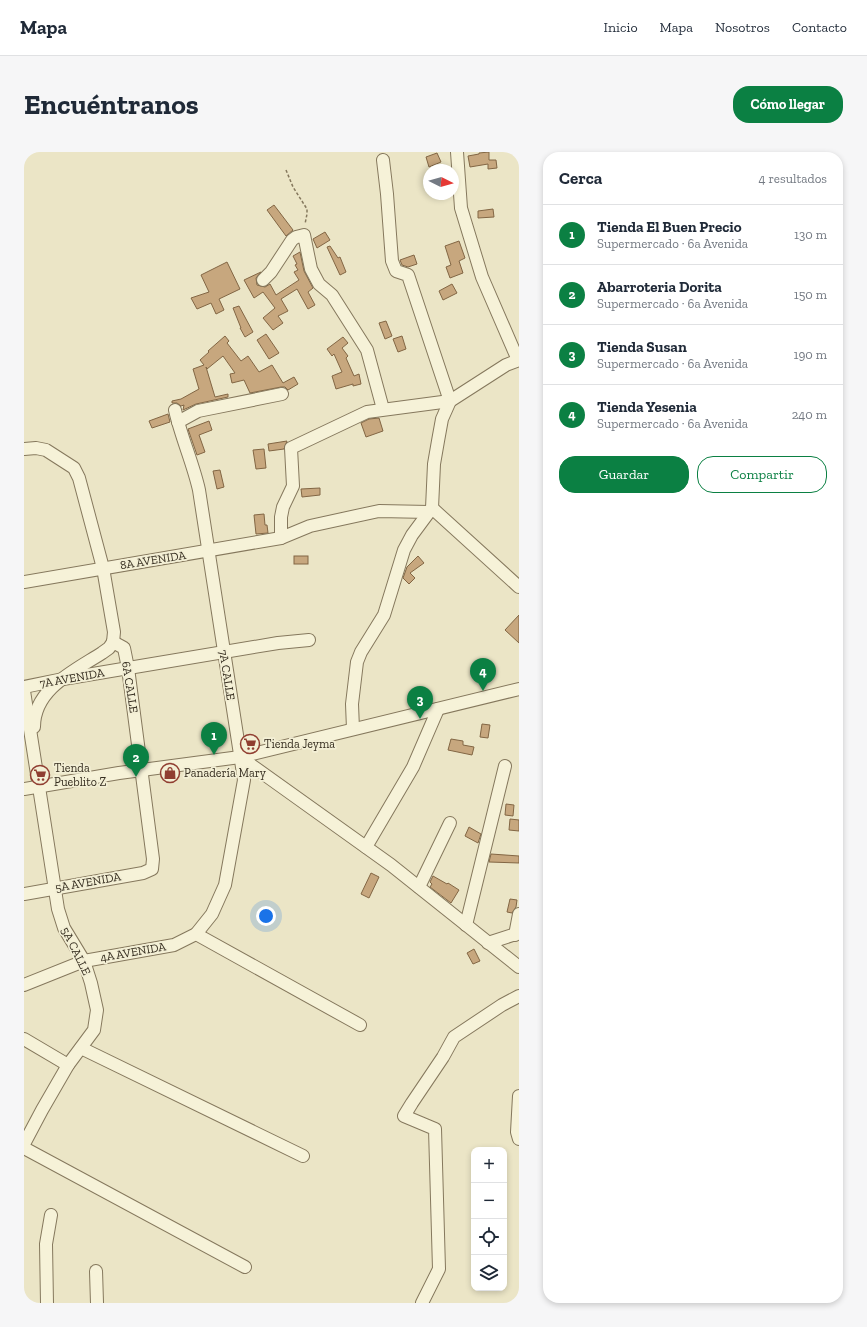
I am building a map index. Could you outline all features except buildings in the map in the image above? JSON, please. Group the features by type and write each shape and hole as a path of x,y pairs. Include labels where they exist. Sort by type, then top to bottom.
{"street":[{"path":"281,538 281,517 283,507 293,486 291,448 367,412 450,401 506,365 519,360 482,277 461,208 457,152"},
{"path":"353,729 353,688 359,657 384,615 404,550 412,535 430,510 434,464 442,419 450,401 408,275 396,271 392,261 383,160"},
{"path":"263,280 271,272 292,240 296,236 304,235 311,269 316,279 319,284 332,295 367,350 383,409"},
{"name":"7A CALLE","path":"196,934 212,914 225,885 244,780 195,476 176,416 282,394"},
{"path":"24,449 36,448 46,450 74,468 79,478 103,568 114,632 113,642 108,648 53,686 45,695 34,718 34,754"},
{"path":"430,510 519,587"},
{"name":"8A AVENIDA","path":"24,582 281,538 310,526 379,511 430,510"},
{"name":"7A AVENIDA","path":"24,687 63,679 278,643 309,640"},
{"name":"6A CALLE","path":"113,642 124,648 128,668 153,859 152,870"},
{"path":"24,789 142,770 240,757 519,689"},
{"name":"5A CALLE","path":"24,691 55,888 64,928 84,961 97,1010 94,1030 68,1065 24,1144"},
{"path":"366,847 413,767 438,709"},
{"path":"240,757 366,847 419,887 519,967"},
{"path":"466,925 505,766"},
{"path":"419,887 450,823"},
{"name":"5A AVENIDA","path":"24,894 143,873 152,870"},
{"path":"488,943 517,934 519,914"},
{"path":"196,934 360,1025"},
{"name":"4A AVENIDA","path":"24,985 84,961 174,945 196,934"},
{"path":"422,1303 439,1269 435,1128 404,1116 444,1057 454,1037 502,1005 519,996"},
{"path":"24,1039 68,1065"},
{"path":"81,1048 303,1156"},
{"path":"519,1096 519,1139"},
{"path":"24,1148 245,1267"},
{"path":"47,1303 46,1244 51,1215"},
{"path":"96,1271 96,1303"}],"path":[{"path":"286,170 293,187 307,209 304,235"}],"place":[{"name":"Tienda Yesenia","path":"483,691"},
{"name":"Tienda Susan","path":"420,719"},
{"name":"Tienda Jeyma","path":"250,744"},
{"name":"Tienda El Buen Precio","path":"214,755"},
{"name":"Panadería Mary","path":"170,773"},
{"name":"Tienda Pueblito Z","path":"40,775"},
{"name":"Abarroteria Dorita","path":"136,777"}]}
